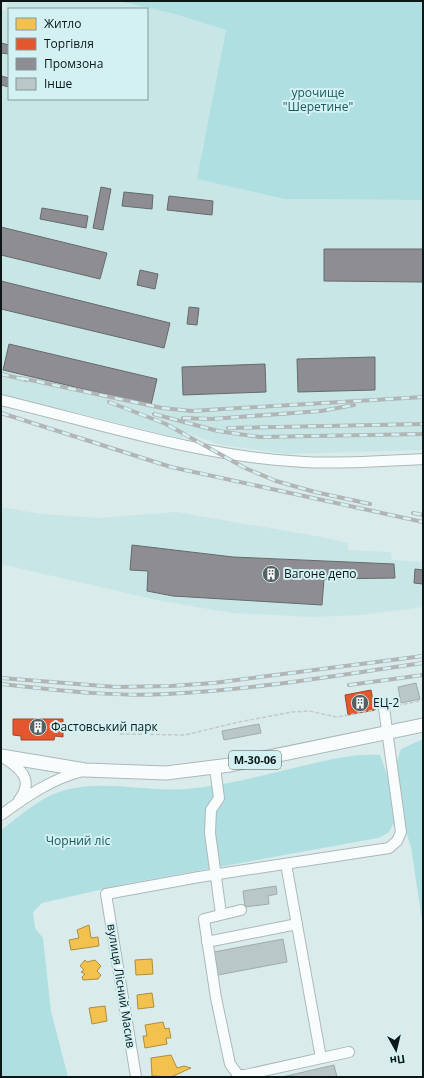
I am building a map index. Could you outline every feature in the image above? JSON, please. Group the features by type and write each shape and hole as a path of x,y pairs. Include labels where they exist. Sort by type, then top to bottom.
{"main road":[{"name":"М-30-06","path":"2,756 85,770 166,773 215,768 423,725"}],"street":[{"path":"1,400 176,444 265,458 339,463 423,459"},
{"path":"215,875 389,848 397,841 401,832 384,708"},
{"path":"2,756 18,767 23,773 26,781 22,796 16,804"},
{"path":"215,768 219,798 211,810 210,833 221,914"},
{"path":"1,815 40,787 69,774 85,770"},
{"path":"286,864 321,1058"},
{"name":"вулиця Лісний Масив","path":"136,1077 106,894 215,875"},
{"path":"240,910 204,919 216,998 230,1064 238,1075 245,1075 349,1052"},
{"path":"207,942 296,924"}],"path":[{"path":"120,734 185,735 239,722 292,712 309,710 337,717 423,700"}],"shaded area":[{"path":"8,1 118,1 175,14 226,29 198,179 284,199 423,200 423,450 285,454 217,444 188,433 181,439 1,394 1,10 6,11"},
{"path":"1,507 41,514 98,518 176,512 322,537 348,543 348,550 391,552 392,560 423,562 423,607 361,615 313,617 232,613 156,600 1,564"}],"green space":[{"name":"урочище \"Шеретине\"","path":"118,1 423,1 423,200 284,199 197,179 226,30 175,14"},
{"name":"Чорний ліс","path":"423,739 423,927 411,847 402,819 396,820 388,833 378,838 130,883 42,903 33,912 35,928 43,938 51,1011 68,1077 1,1077 1,830 51,795 75,788 106,786 170,789 201,788 244,780 321,761 350,756 380,755 391,786 399,785 397,761 401,749"}],"building: Житло":[{"path":"89,925 91,938 98,937 99,946 71,950 69,940 79,938 77,930"},
{"path":"152,959 153,974 136,975 135,960"},
{"path":"85,960 87,962 95,960 101,966 97,971 101,975 98,979 83,980 82,977 85,974 81,972 84,970 80,966"},
{"path":"152,993 154,1007 138,1009 137,995"},
{"path":"105,1006 107,1021 92,1024 89,1008"},
{"path":"163,1022 165,1029 169,1028 171,1038 166,1038 167,1044 145,1048 143,1036 147,1036 145,1025"},
{"path":"171,1055 177,1068 184,1066 191,1068 171,1077 152,1076 151,1058"}],"building: Торгівля":[{"name":"ЕЦ-2","path":"371,690 375,710 348,715 345,695"},
{"name":"Фастовський парк","path":"13,719 63,719 63,737 55,736 54,740 21,740 21,736 13,735"}],"building: Промзона":[{"path":"1,43 8,45 8,54 1,53"},
{"path":"1,76 8,78 8,87 1,85"},
{"path":"101,187 111,189 103,230 93,228"},
{"path":"124,192 153,195 152,209 122,206"},
{"path":"169,196 213,201 212,215 167,210"},
{"path":"42,208 88,216 86,228 40,219"},
{"path":"1,227 107,253 100,279 1,255"},
{"path":"324,249 423,249 423,282 324,281"},
{"path":"140,270 158,274 155,289 137,285"},
{"path":"1,281 170,323 164,348 1,309"},
{"path":"189,307 199,308 197,325 187,324"},
{"path":"9,344 157,379 151,405 3,370"},
{"path":"375,357 375,390 298,392 297,359"},
{"path":"265,364 266,392 183,395 182,367"},
{"name":"Вагоне депо","path":"132,545 233,557 394,564 395,578 324,579 322,605 173,596 147,591 148,571 130,570"},
{"path":"415,569 423,570 423,584 414,583"}],"building: Інше":[{"path":"416,683 420,699 401,703 398,687"},
{"path":"259,724 261,733 224,740 222,731"},
{"path":"276,886 277,894 268,896 269,904 245,907 243,891"},
{"path":"283,939 287,962 218,975 214,952"},
{"path":"334,1065 337,1077 282,1077"}],"railway":[{"path":"1,374 26,380"},
{"path":"21,378 162,408 192,411 423,397"},
{"path":"109,402 166,424 245,468 276,481 315,492 370,504"},
{"path":"183,418 211,419 321,411 354,405"},
{"path":"1,413 171,467 423,522"},
{"path":"154,414 218,431 260,437 423,434"},
{"path":"228,428 423,424"},
{"path":"413,513 423,515"},
{"path":"1,678 116,687 171,686 214,683 423,656"},
{"path":"1,684 105,694 167,694 263,686 423,663"},
{"path":"349,685 423,675"}],"place":[{"name":"Вагоне депо","path":"271,574"},
{"name":"ЕЦ-2","path":"360,703"},
{"name":"Фастовський парк","path":"38,727"}]}
